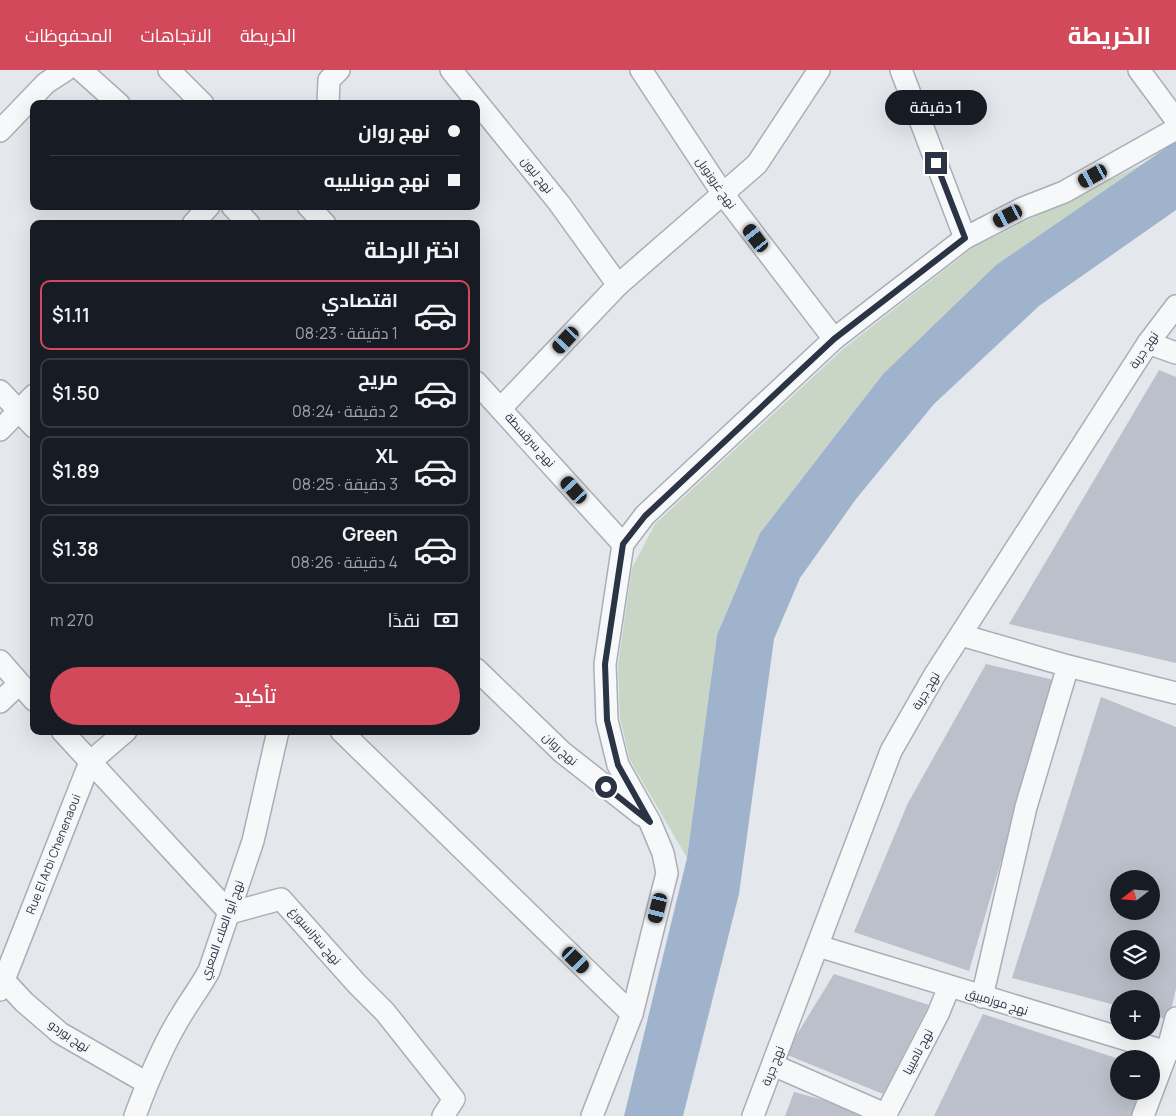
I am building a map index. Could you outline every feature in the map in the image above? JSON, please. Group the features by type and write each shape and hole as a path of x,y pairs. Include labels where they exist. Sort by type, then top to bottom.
{"street":[{"path":"0,130 46,83 66,70"},
{"path":"81,70 115,100"},
{"path":"169,70 199,100"},
{"name":"نهج ليون","path":"451,70 475,100"},
{"name":"نهج غرونوبل","path":"641,70 723,194 834,339"},
{"path":"502,408 618,285 757,164 820,70"},
{"path":"901,70 965,238"},
{"path":"1139,70 1176,120"},
{"path":"328,100 330,73"},
{"name":"نهج ليون","path":"480,106 559,203 618,285"},
{"path":"592,1116 632,1014 667,873 662,853 650,822 618,765 607,720 605,664 623,544 645,516 834,339 965,238 1023,208 1064,192 1176,129"},
{"path":"197,220 206,210"},
{"path":"236,210 245,220"},
{"path":"312,210 323,220"},
{"name":"نهج جربة","path":"753,1116 891,752 934,676 1148,343 1176,306"},
{"path":"1148,343 1176,353"},
{"name":"نهج سرقسطة","path":"480,386 502,408 623,544"},
{"path":"0,391 30,423"},
{"path":"0,430 30,399"},
{"path":"961,635 1068,666 1176,693"},
{"path":"0,661 30,696"},
{"path":"982,997 1026,807 1068,666"},
{"name":"نهج روان","path":"480,673 562,752 650,822"},
{"path":"0,702 19,684"},
{"path":"66,735 230,913"},
{"name":"Rue El Arbi Chenenaoui","path":"1,982 90,762 121,735"},
{"name":"نهج أبو العلاء المعري","path":"135,1116 147,1083 182,1013 199,991 209,971 253,841 277,735"},
{"path":"345,735 632,1014"},
{"name":"نهج ستراسبورغ","path":"230,913 281,899 411,1042 454,1099 444,1115"},
{"name":"نهج موزمبيق","path":"818,946 982,997 1171,1051"},
{"name":"نهج بوردو","path":"1,982 60,1033 147,1083"},
{"name":"نهج ناميبيا","path":"885,1115 938,1014 949,987"},
{"path":"1143,1116 1171,1051 1176,1018"},
{"path":"773,1066 885,1115"}],"green space":[{"path":"1142,164 996,265 883,374 760,533 717,635 687,858 630,760 620,718 618,665 632,568 655,524 842,350 975,246"}],"water":[{"path":"1176,141 1176,210 1039,306 934,404 856,499 800,578 774,639 739,894 683,1116 624,1116 687,858 717,635 760,533 883,374 996,265"}],"building":[{"path":"1159,370 1176,377 1176,663 1009,624"},
{"path":"986,664 1054,680 969,971 854,932 908,803"},
{"path":"1101,697 1176,727 1176,988 1169,1020 1160,1018 1160,990 1110,990 1110,1004 1012,978"},
{"path":"834,974 929,1005 883,1094 785,1054"},
{"path":"983,1014 1110,1056 1110,1100 1140,1100 1136,1116 934,1116"},
{"path":"794,1092 870,1113 870,1116 785,1116"}],"route":[{"path":"606,787 650,822 618,765 607,720 605,664 623,544 645,516 834,339 965,238 936,163"}]}
